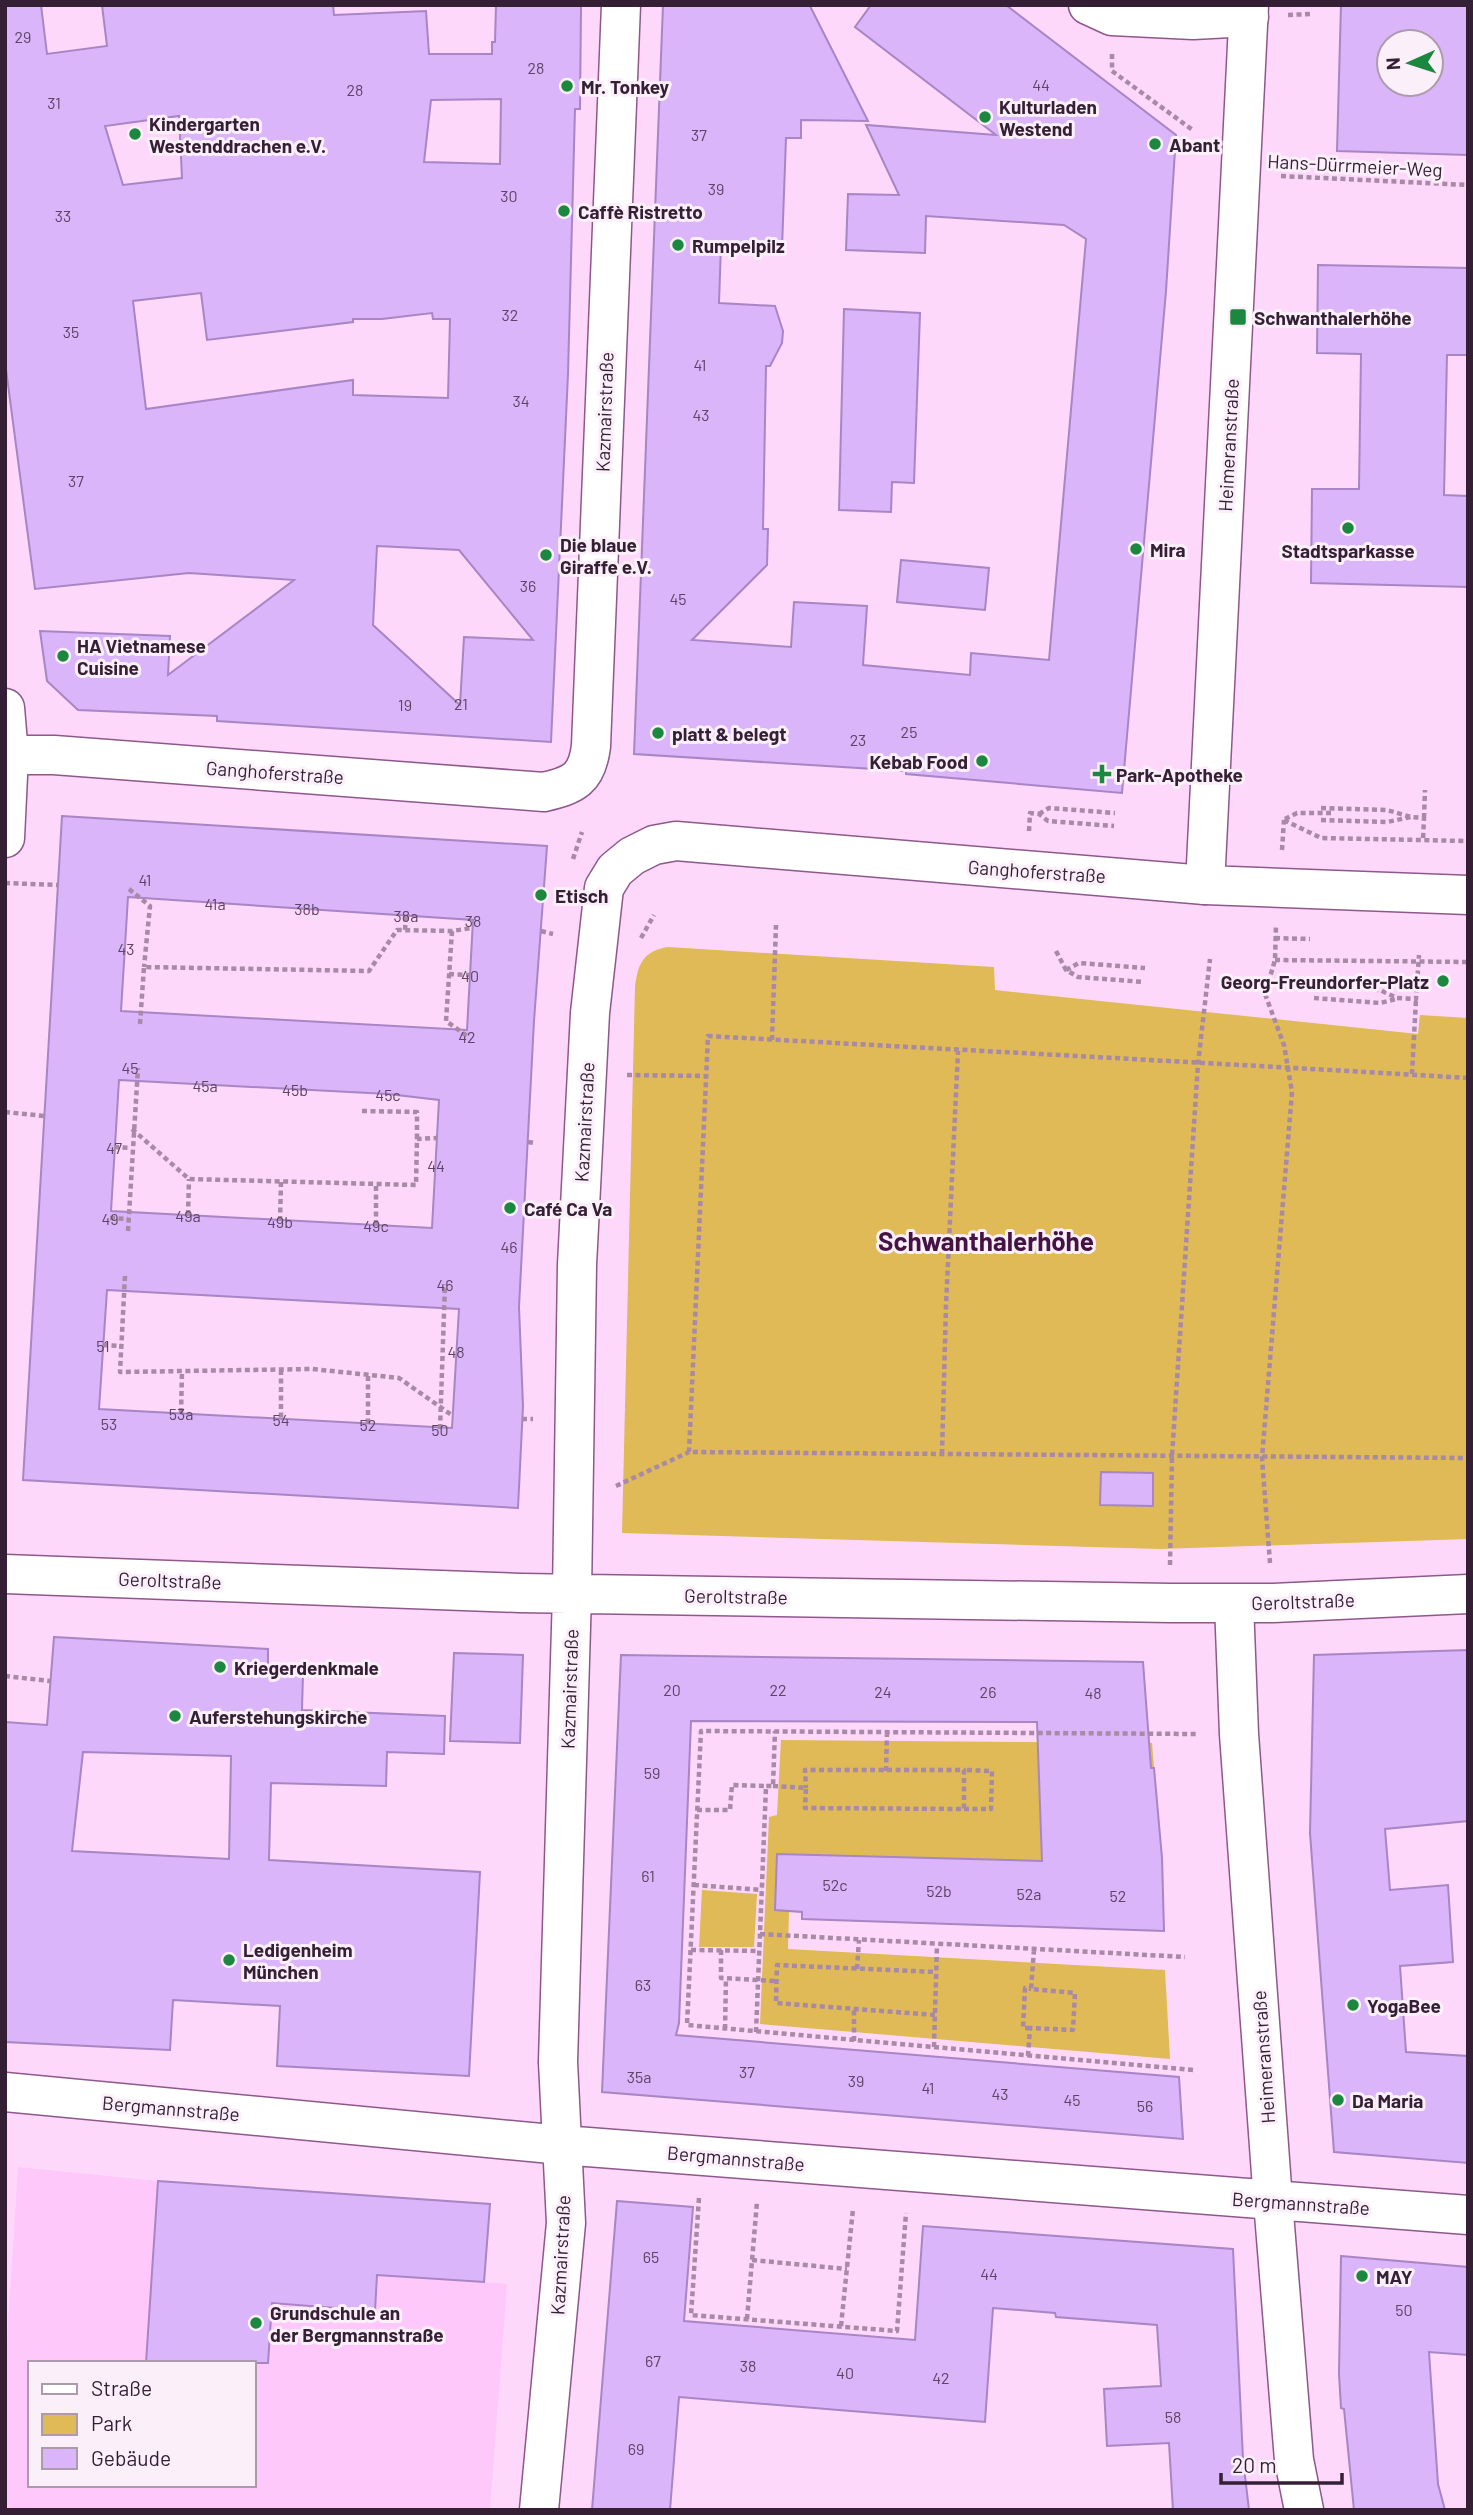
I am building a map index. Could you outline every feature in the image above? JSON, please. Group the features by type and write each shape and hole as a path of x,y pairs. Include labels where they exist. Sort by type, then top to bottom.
{"street":[{"name":"Kazmairstraße","path":"544,792 576,781 589,764 591,746 621,5"},
{"path":"1100,10 1193,20 1249,11"},
{"name":"Heimeranstraße","path":"1205,885 1249,11"},
{"path":"5,708 5,838"},
{"name":"Ganghoferstraße","path":"7,755 54,755 544,792"},
{"name":"Ganghoferstraße","path":"615,870 632,856 654,845 676,841 1205,885 1468,895"},
{"name":"Kazmairstraße","path":"540,2510 566,2223 558,2062 572,1594 577,1265 590,1013 604,888 615,870"},
{"name":"Geroltstraße","path":"5,1574 572,1594 1234,1603 1468,1594"},
{"name":"Heimeranstraße","path":"1234,1603 1239,1734 1273,2201 1294,2460 1304,2510"},
{"name":"Bergmannstraße","path":"5,2092 562,2145 1468,2215"}],"path":[{"path":"1100,10 1112,71 1194,131"},
{"name":"Hans-Dürrmeier-Weg","path":"1241,174 1468,185"},
{"path":"1423,840 1425,790"},
{"path":"1039,814 1049,808 1115,813"},
{"path":"1321,808 1387,810 1424,818"},
{"path":"1028,839 1031,813 1039,814 1048,821 1114,826"},
{"path":"1331,813 1297,813 1284,820 1321,838 1468,841"},
{"path":"1321,820 1387,822 1412,817"},
{"path":"5,883 58,885"},
{"path":"129,889 149,905 140,1024"},
{"path":"405,930 406,915"},
{"path":"638,943 654,915"},
{"path":"772,1040 776,925"},
{"path":"144,967 369,971 397,930 452,931 472,928"},
{"path":"452,931 446,1021 467,1036"},
{"path":"541,931 553,934"},
{"path":"1275,938 1310,939"},
{"path":"1056,951 1066,970 1078,977 1144,982"},
{"path":"1412,1074 1419,956"},
{"path":"1170,1561 1172,1456 1198,1064 1210,959"},
{"path":"1270,1558 1262,1458 1292,1091 1290,1066 1265,994 1275,960 1468,962"},
{"path":"1066,970 1079,963 1145,968"},
{"path":"449,974 470,975"},
{"path":"1314,986 1380,990 1398,998"},
{"path":"1314,998 1380,1003 1398,998 1416,999"},
{"path":"689,1452 708,1036 1198,1064 1290,1066 1468,1078"},
{"path":"942,1454 958,1051"},
{"path":"128,1231 132,1129 138,1068"},
{"path":"626,1075 706,1076"},
{"path":"132,1129 189,1179 416,1185 417,1112 362,1111"},
{"path":"5,1112 44,1116"},
{"path":"417,1139 437,1138"},
{"path":"114,1147 131,1148"},
{"path":"188,1216 189,1179"},
{"path":"279,1221 281,1182"},
{"path":"376,1185 376,1225"},
{"path":"110,1218 128,1219"},
{"path":"125,1276 120,1372 312,1369 399,1378 453,1416"},
{"path":"440,1429 445,1284"},
{"path":"103,1345 121,1346"},
{"path":"281,1370 281,1419"},
{"path":"181,1413 182,1371"},
{"path":"368,1375 368,1424"},
{"path":"522,1419 533,1419"},
{"path":"617,1486 689,1452 1468,1458"},
{"path":"5,1676 50,1681"},
{"path":"1193,2070 687,2025 701,1731 1239,1734"},
{"path":"773,1786 775,1731"},
{"path":"886,1770 887,1732"},
{"path":"805,1770 964,1770 992,1771 991,1809 805,1808 805,1770"},
{"path":"964,1770 964,1809"},
{"path":"697,1810 730,1810 732,1785 806,1788"},
{"path":"756,2032 766,1786"},
{"path":"694,1885 762,1890"},
{"path":"760,1934 1185,1957"},
{"path":"857,1969 859,1941"},
{"path":"934,2047 937,1945"},
{"path":"1031,1989 1034,1949"},
{"path":"691,1950 759,1951"},
{"path":"721,1950 721,1978 776,1981"},
{"path":"935,2015 776,2003 776,1981 777,1965 936,1972"},
{"path":"725,2029 726,1979"},
{"path":"1025,1989 1075,1993 1073,2029 1030,2028 1023,2028 1025,1989"},
{"path":"854,2009 854,2040"},
{"path":"1028,2056 1030,2028"},
{"path":"699,2198 691,2315 841,2326 897,2330 906,2213"},
{"path":"747,2319 757,2202"},
{"path":"841,2326 853,2209"},
{"path":"752,2260 847,2269"}],"shaded area":[{"name":"Grundschule an der Bergmannstraße","path":"18,2167 158,2181 490,2204 484,2282 507,2284 490,2510 5,2510 5,2371"}],"green space":[{"name":"Georg-Freundorfer-Platz","path":"668,947 994,967 995,990 1418,1034 1420,1015 1468,1018 1468,1539 1160,1549 622,1533 635,987 640,965 647,955"},
{"path":"781,1740 1152,1743 1162,1864 777,1854 775,1910 789,1911 788,1949 1165,1970 1170,2059 760,2024 769,1817 777,1815"},
{"path":"702,1890 757,1894 754,1947 699,1947"}],"building":[{"path":"5,5 41,5 47,54 107,46 102,5 333,5 334,15 426,11 429,54 492,54 496,5 581,5 580,109 575,109 568,374 551,742 217,721 217,716 78,710 47,681 40,631 170,636 168,675 294,580 189,573 35,589 5,362","holes":["501,99 500,164 424,162 431,100","179,116 182,178 123,185 105,126","201,293 207,340 353,322 353,319 382,319 432,313 433,319 450,319 448,398 353,395 353,380 146,409 133,301","377,546 459,550 533,640 464,637 460,705 373,625"]},
{"path":"663,5 810,6 868,121 801,120 801,138 786,138 782,248 721,245 719,303 775,306 783,331 782,343 770,366 766,366 763,529 768,529 767,565 692,640 791,647 794,602 867,606 863,665 970,675 971,653 1049,660 1086,239 1064,225 926,216 925,253 846,250 848,194 899,195 866,125 996,135 855,27 871,5 1006,5 1176,135 1166,291 1122,793 906,774 906,771 634,754"},
{"path":"1341,5 1468,5 1468,155 1337,151"},
{"path":"1318,265 1468,268 1468,355 1447,355 1444,495 1468,496 1468,587 1311,583 1312,489 1359,489 1361,354 1317,353"},
{"path":"844,309 920,313 914,483 892,482 891,512 839,510"},
{"path":"901,560 989,568 985,610 897,602"},
{"path":"62,816 547,846 534,1021 519,1307 523,1406 518,1508 23,1480","holes":["128,897 473,920 467,1030 121,1011","119,1080 388,1094 439,1100 432,1228 111,1211","107,1290 459,1309 452,1428 99,1409"]},
{"path":"1101,1472 1153,1473 1153,1506 1100,1505"},
{"path":"54,1637 268,1649 268,1672 303,1673 302,1710 445,1716 444,1754 387,1752 386,1786 271,1783 269,1860 480,1872 469,2076 277,2066 280,2006 173,2000 170,2050 5,2042 5,1722 47,1725","holes":["83,1752 231,1756 229,1859 72,1851"]},
{"path":"1468,1650 1468,1821 1385,1829 1390,1890 1448,1885 1453,1962 1400,1966 1406,2052 1468,2056 1468,2163 1334,2152 1310,1833 1314,1655"},
{"path":"454,1653 523,1655 520,1743 450,1741"},
{"path":"621,1655 1143,1662 1151,1768 1154,1768 1162,1858 1164,1931 802,1919 802,1912 775,1910 777,1854 1042,1861 1037,1722 691,1721 679,2023 676,2035 1179,2077 1183,2139 602,2092"},
{"path":"158,2181 490,2204 484,2282 377,2275 375,2311 272,2303 268,2363 146,2361"},
{"path":"617,2201 693,2207 684,2321 915,2340 923,2226 1233,2249 1243,2459 1249,2510 1173,2510 1169,2443 1107,2446 1104,2389 1161,2386 1157,2325 1056,2317 1055,2313 993,2308 985,2422 679,2397 670,2510 592,2510"},
{"path":"1341,2256 1468,2267 1468,2355 1429,2352 1438,2484 1445,2510 1354,2510 1339,2374"}],"place":[{"name":"Mr. Tonkey","path":"567,86"},
{"name":"Kulturladen Westend","path":"985,117"},
{"name":"Kindergarten Westenddrachen e.V.","path":"135,134"},
{"name":"Abant","path":"1155,144"},
{"name":"Caffè Ristretto","path":"564,211"},
{"name":"Rumpelpilz","path":"678,245"},
{"name":"Schwanthalerhöhe","path":"1238,317"},
{"name":"Stadtsparkasse","path":"1348,528"},
{"name":"Mira","path":"1136,549"},
{"name":"Die blaue Giraffe e.V.","path":"546,555"},
{"name":"HA Vietnamese Cuisine","path":"63,656"},
{"name":"platt & belegt","path":"658,733"},
{"name":"Kebab Food","path":"982,761"},
{"name":"Park-Apotheke","path":"1102,774"},
{"name":"Etisch","path":"541,895"},
{"name":"Georg-Freundorfer-Platz","path":"1443,981"},
{"name":"Café Ca Va","path":"510,1208"},
{"name":"Kriegerdenkmale","path":"220,1667"},
{"name":"Auferstehungskirche","path":"175,1716"},
{"name":"Ledigenheim München","path":"229,1960"},
{"name":"YogaBee","path":"1353,2005"},
{"name":"Da Maria","path":"1338,2100"},
{"name":"MAY","path":"1362,2276"},
{"name":"Grundschule an der Bergmannstraße","path":"256,2323"}],"district":[{"name":"Schwanthalerhöhe","path":"986,1240"}]}
